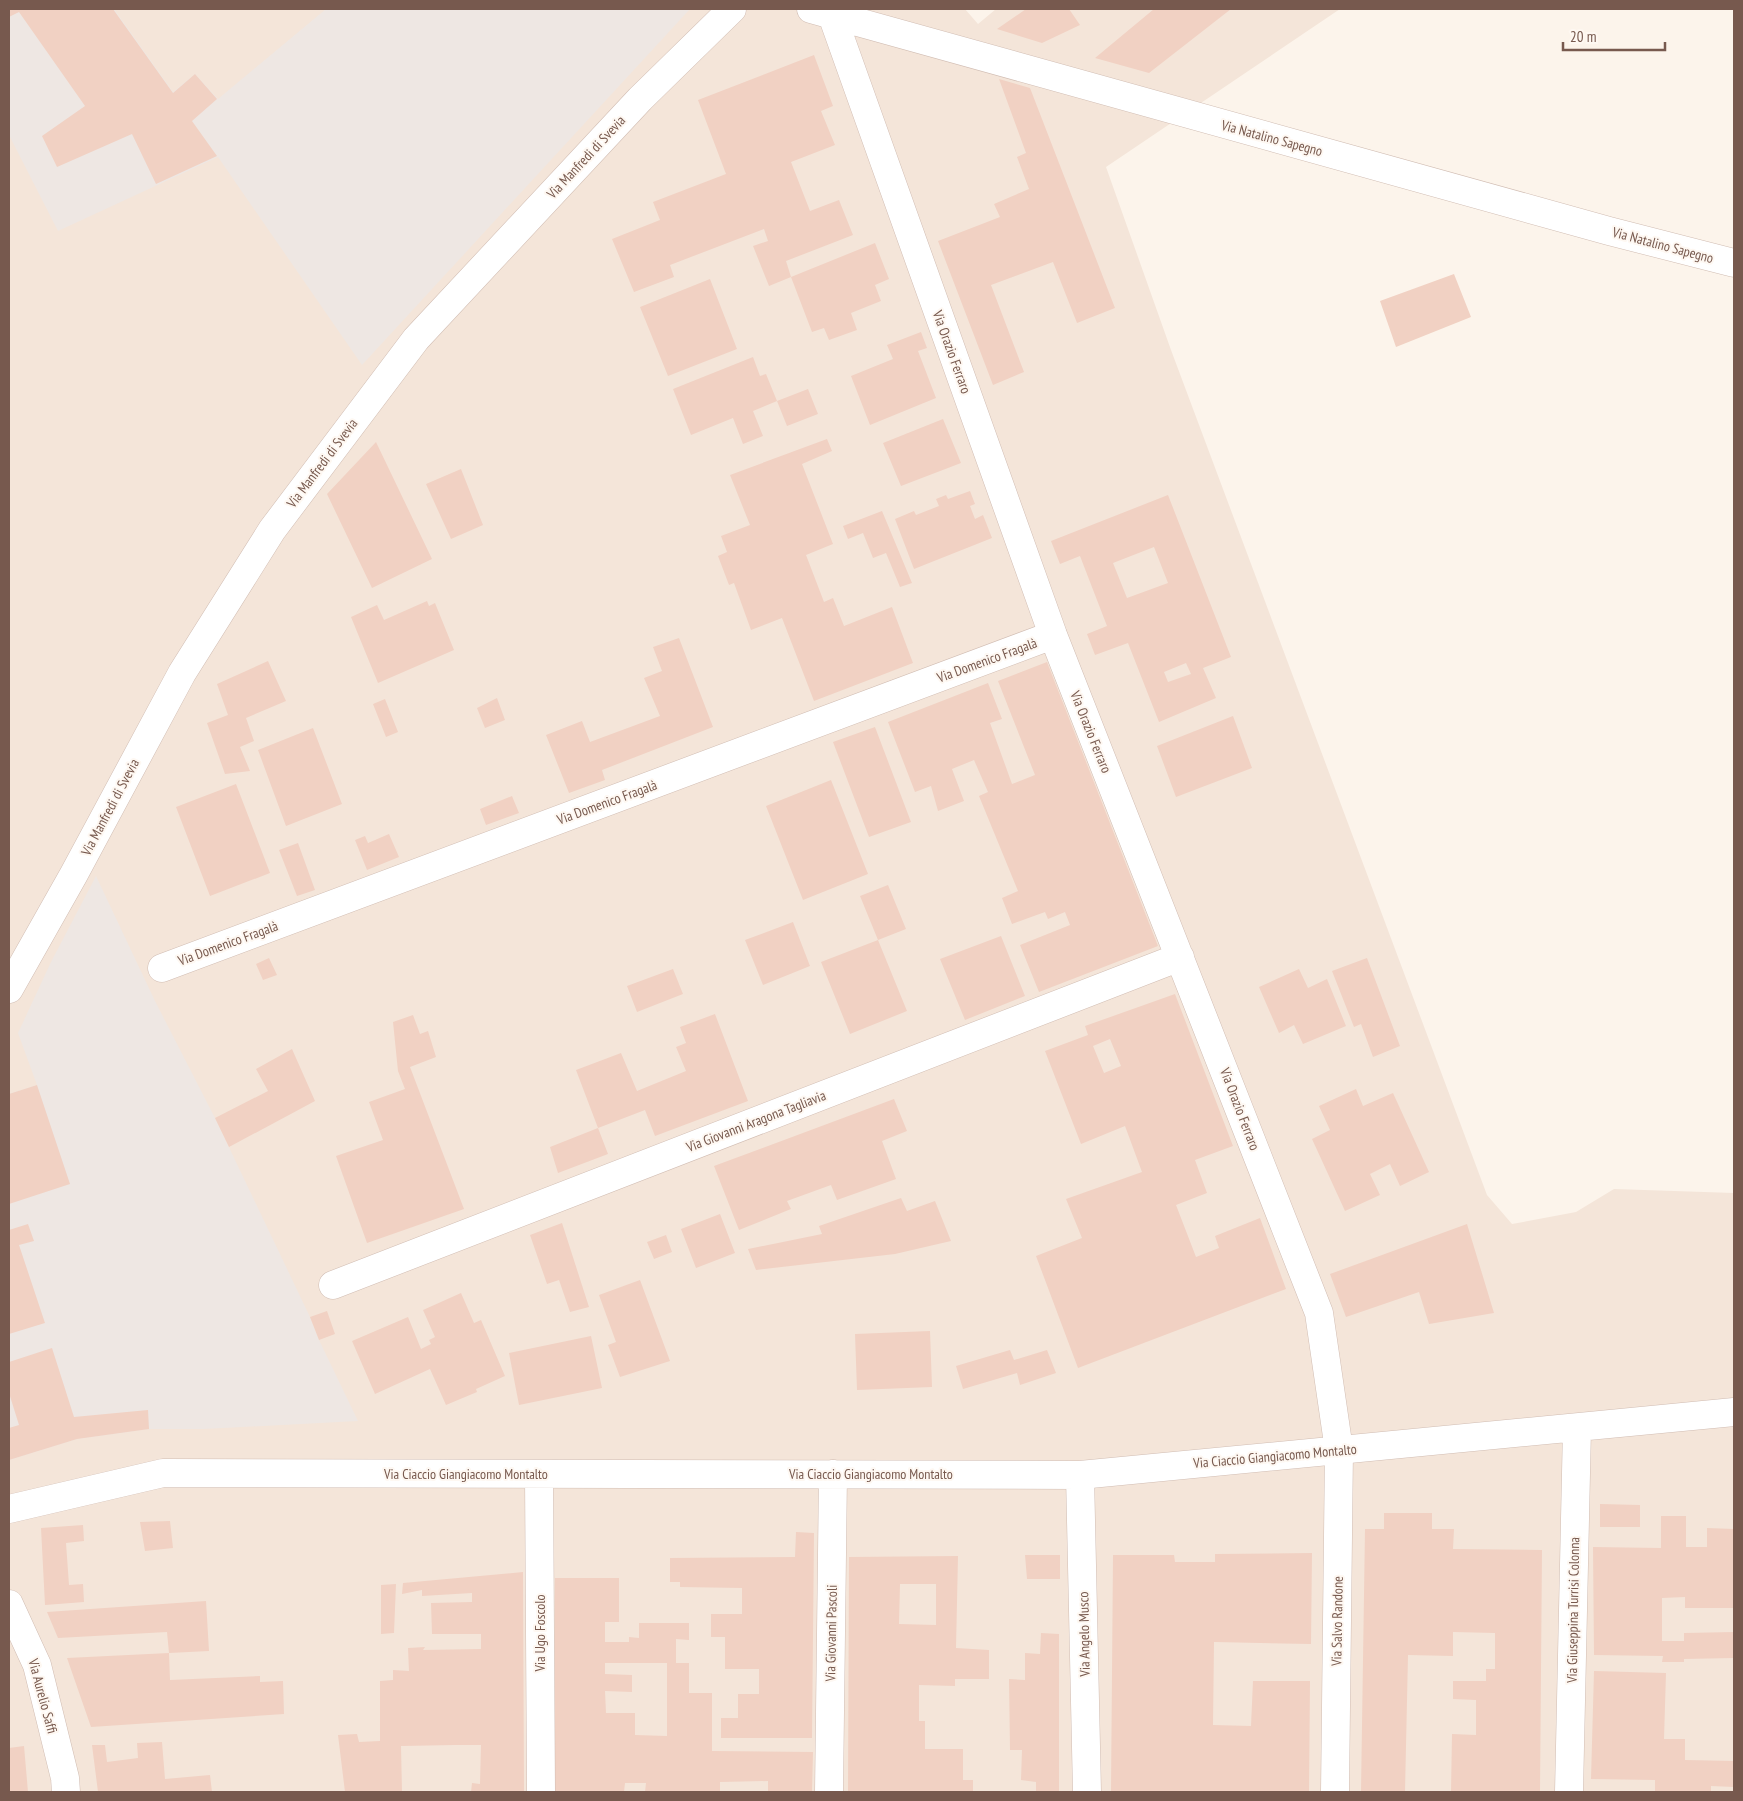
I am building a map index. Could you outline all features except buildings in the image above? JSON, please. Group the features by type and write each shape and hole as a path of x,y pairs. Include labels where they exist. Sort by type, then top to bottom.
{"street":[{"name":"Via Manfredi di Svevia","path":"9,990 79,865 182,673 272,530 416,339 640,99 732,9"},
{"name":"Via Natalino Sapegno","path":"822,12 1609,231 1734,263"},
{"name":"Via Orazio Ferraro","path":"822,12 1053,635 1319,1313 1339,1450"},
{"name":"Via Domenico Fragalà","path":"162,968 1053,635"},
{"name":"Via Giovanni Aragona Tagliavia","path":"332,1285 1180,957"},
{"name":"Via Ciaccio Giangiacomo Montalto","path":"9,1509 163,1473 1080,1475 1734,1412"},
{"name":"Via Giuseppina Turrisi Colonna","path":"1569,1792 1576,1428"},
{"name":"Via Salvo Randone","path":"1335,1792 1339,1450"},
{"name":"Via Ugo Foscolo","path":"539,1474 541,1792"},
{"name":"Via Giovanni Pascoli","path":"829,1792 833,1474"},
{"name":"Via Angelo Musco","path":"1080,1475 1087,1792"},
{"name":"Via Aurelio Saffi","path":"9,1604 37,1665 66,1792"}],"shaded area":[{"path":"9,9 965,9 978,24 996,9 1340,9 1106,167 1171,350 1487,1195 1512,1224 1576,1212 1614,1189 1734,1193 1734,1792 9,1792"},
{"path":"9,9 114,9 173,92 195,74 218,99 326,9 690,9 362,365 218,157 58,231 9,135"},
{"path":"96,876 155,1001 215,1118 358,1421 204,1429 149,1429 77,1439 9,1460 9,1094 37,1085 18,1033 51,962"}]}
